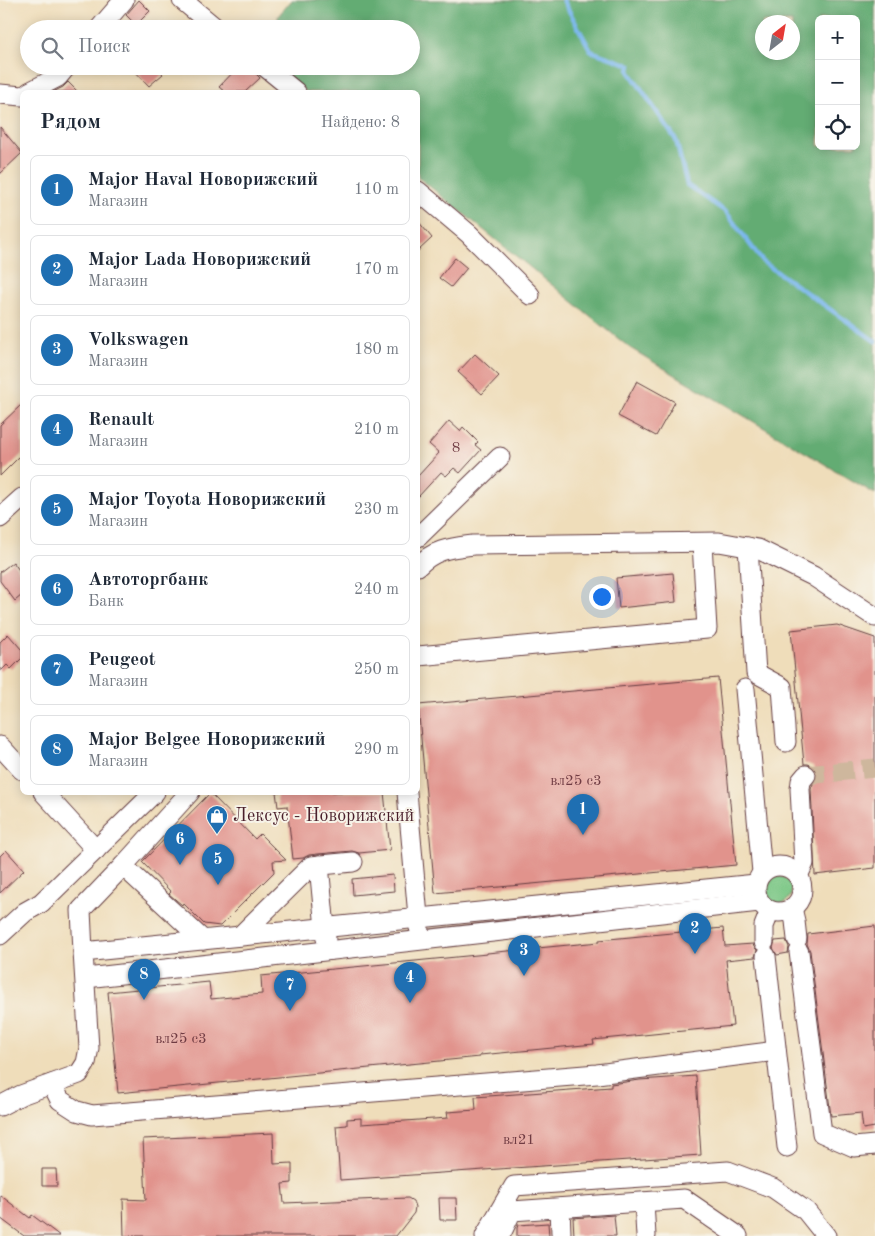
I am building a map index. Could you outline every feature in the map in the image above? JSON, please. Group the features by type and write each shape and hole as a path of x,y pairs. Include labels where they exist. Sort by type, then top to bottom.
{"street":[{"path":"107,20 124,0"},
{"path":"182,0 207,20"},
{"path":"33,90 60,75"},
{"path":"275,75 294,90"},
{"path":"0,94 20,96"},
{"path":"420,193 468,234 530,295"},
{"path":"420,535 500,458"},
{"path":"0,518 20,500"},
{"path":"420,564 444,549 473,544 719,542 758,549 813,576 875,617"},
{"path":"420,656 708,629 702,543"},
{"path":"748,547 756,673 782,687 786,742"},
{"path":"745,689 765,949 787,1147"},
{"path":"0,746 20,768"},
{"path":"798,876 804,863 800,789 801,781 806,775"},
{"path":"46,795 96,850"},
{"path":"0,935 25,912 41,903 152,795"},
{"path":"0,1106 21,1095 79,1074 86,1063 89,1048 82,910 187,795"},
{"path":"406,795 420,939"},
{"path":"240,936 311,866 353,862"},
{"path":"319,865 327,950"},
{"path":"123,866 204,940"},
{"path":"774,866 787,867 794,870 801,882 802,889 798,903 785,911 778,912 762,892 768,868 774,866"},
{"path":"83,952 418,918 762,892"},
{"path":"86,978 420,939 762,892"},
{"path":"792,908 822,1133 854,1147 875,1145"},
{"path":"52,1084 60,1100 77,1110 92,1115 597,1074 776,1050"},
{"path":"485,1236 514,1186 728,1171 773,1188 806,1212 826,1236"},
{"path":"500,1236 512,1211 684,1199 738,1236"},
{"path":"644,1202 646,1236"},
{"path":"560,1208 561,1233"}],"green space":[{"path":"292,0 875,0 875,494 630,348 420,179 420,90 304,90 286,77 286,75 420,75 420,20 278,20 278,16"},
{"path":"778,876 788,880 792,890 788,900 778,904 768,900 764,890 768,880"}],"building":[{"path":"139,0 150,11 141,20 131,20 126,15"},
{"path":"139,75 162,75 149,86"},
{"path":"230,75 257,75 260,78 247,90 223,90 219,87"},
{"path":"68,82 76,90 57,90"},
{"path":"0,127 20,151 20,155 0,174"},
{"path":"420,223 432,238 420,249"},
{"path":"455,258 467,268 451,287 439,278"},
{"path":"475,354 499,376 482,394 458,372"},
{"path":"637,381 675,402 656,436 618,416"},
{"path":"20,406 20,456 0,476 0,425"},
{"path":"449,421 460,431 463,427 478,442 475,445 481,450 460,473 454,468 446,476 441,472 420,495 420,474 439,453 429,444"},
{"path":"13,562 20,571 20,597 15,601 0,581 0,572"},
{"path":"673,573 676,602 619,608 616,578"},
{"path":"837,625 875,638 875,868 815,875 811,789 817,777 817,772 813,766 804,764 791,630"},
{"path":"8,634 20,648 20,660 11,669 7,665 0,672 0,642"},
{"path":"718,678 736,865 435,893 420,727 420,705"},
{"path":"208,795 212,795 255,839 260,834 286,860 273,861 274,872 220,926 204,924 183,903 182,905 169,894 171,892 142,862"},
{"path":"276,795 384,795 390,850 318,854 293,859 287,806 278,807"},
{"path":"6,850 24,870 0,893 0,856"},
{"path":"393,875 394,891 353,895 352,879"},
{"path":"875,926 875,1127 863,1129 861,1113 831,1116 810,951 807,944 808,934"},
{"path":"723,928 725,946 753,944 757,950 755,957 726,960 733,1026 593,1040 594,1044 480,1055 480,1057 118,1093 108,992 209,982 211,999 262,994 261,976"},
{"path":"786,940 789,947 788,953 777,955 773,948 775,941"},
{"path":"696,1076 701,1155 340,1180 336,1126 347,1125 347,1119 361,1118 361,1124 448,1118 447,1112 476,1110 475,1097 611,1087 611,1084 640,1080"},
{"path":"273,1133 274,1164 292,1163 292,1183 282,1184 284,1203 408,1198 413,1201 414,1213 396,1236 124,1236 123,1199 146,1200 143,1139"},
{"path":"42,1169 56,1169 57,1186 42,1186"},
{"path":"0,1195 30,1218 32,1215 60,1236 24,1236 0,1218"},
{"path":"439,1198 456,1198 457,1220 440,1220"},
{"path":"614,1215 616,1236 574,1236 573,1218"},
{"path":"548,1223 549,1236 517,1236 518,1225"}],"waterway":[{"path":"563,0 591,51 630,65 629,71 676,140 687,185 726,212 763,262 875,341"}],"tunnel":[{"path":"806,775 875,768"}],"place":[{"name":"Лексус - Новорижский","path":"217,835"},
{"name":"Major Haval Новорижский","path":"583,835"},
{"name":"Автоторгбанк","path":"180,865"},
{"name":"Major Toyota Новорижский","path":"218,885"},
{"name":"Major Lada Новорижский","path":"695,954"},
{"name":"Volkswagen","path":"524,976"},
{"name":"Major Belgee Новорижский","path":"144,1000"},
{"name":"Renault","path":"410,1003"},
{"name":"Peugeot","path":"290,1011"}]}
